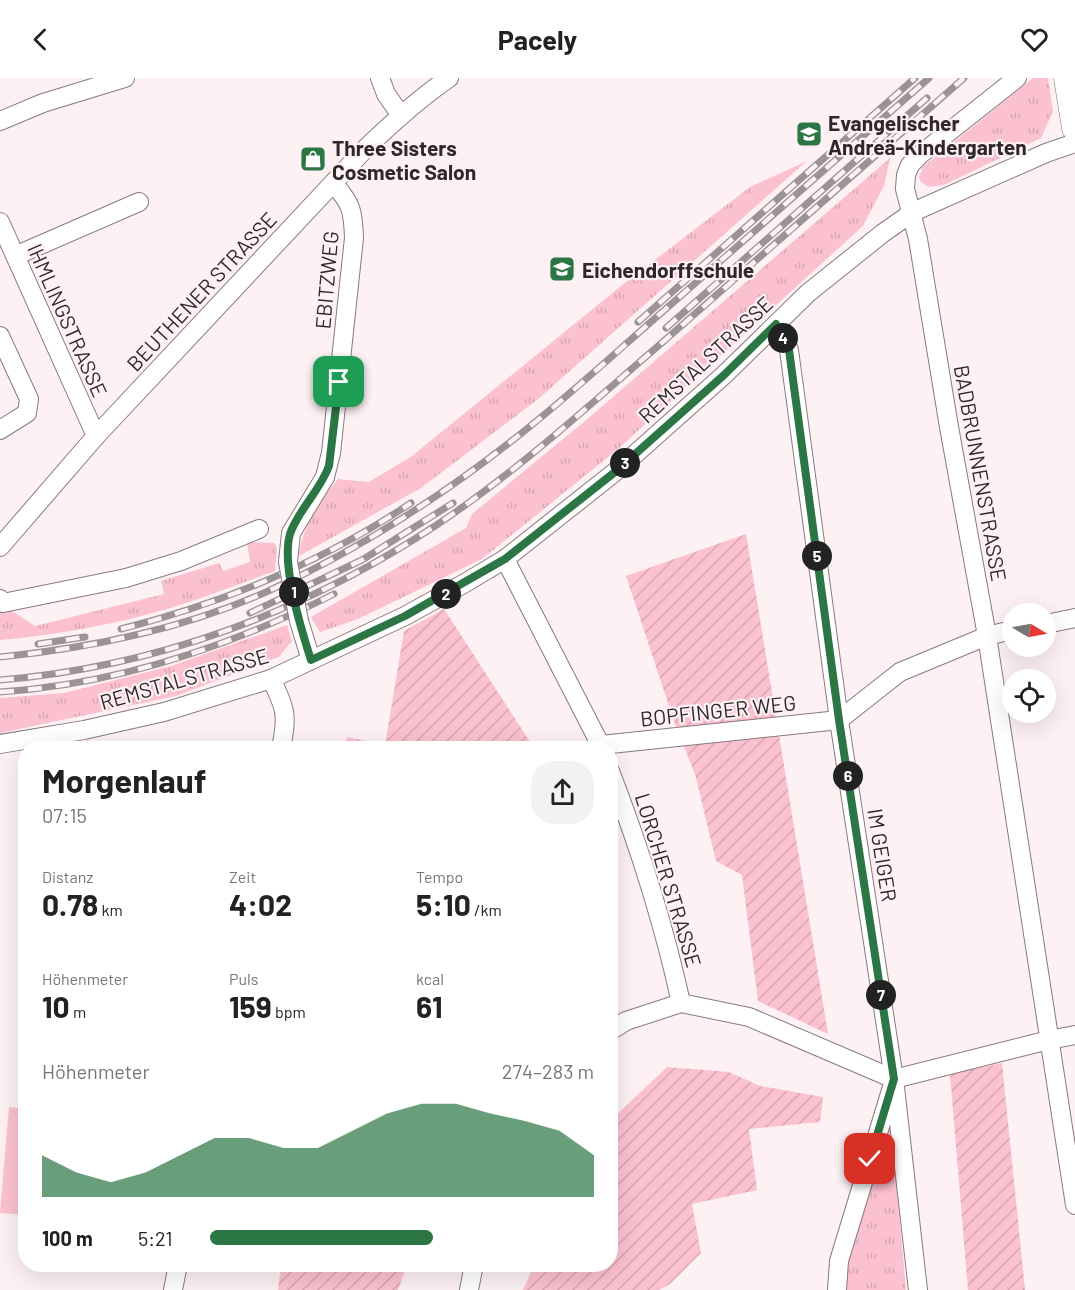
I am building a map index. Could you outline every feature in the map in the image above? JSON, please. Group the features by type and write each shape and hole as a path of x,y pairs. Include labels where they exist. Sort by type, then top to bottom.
{"main road":[{"path":"1067,78 1075,128"}],"street":[{"path":"0,121 43,103 125,78"},
{"path":"380,78 386,94 400,114"},
{"name":"BEUTHENER STRASSE","path":"0,548 96,436 333,183 400,114 449,78"},
{"name":"BADBRUNNENSTRASSE","path":"1017,78 921,154 910,165 906,175 905,189 913,212 987,636 1074,1195"},
{"name":"REMSTALSTRASSE","path":"0,744 84,730 164,712 271,679 405,616 505,559 615,472 724,375 808,292 913,212 1046,153 1075,143"},
{"name":"EBITZWEG","path":"311,660 299,621 288,562 291,533 325,477 331,453 354,238 353,212 343,194 333,183"},
{"path":"15,256 139,202"},
{"name":"IHMLINGSTRASSE","path":"0,222 96,436"},
{"name":"IM GEIGER","path":"776,324 789,350 839,720 894,1079 918,1290"},
{"path":"0,336 29,399 27,413 0,430"},
{"path":"0,599 3,603 126,578 182,561 259,529"},
{"path":"505,559 599,741"},
{"path":"1056,622 1075,618"},
{"path":"839,720 861,700 900,672 987,636 1002,632"},
{"path":"271,679 285,707 286,725 283,741"},
{"name":"BOPFINGER WEG","path":"618,745 839,720"},
{"name":"LORCHER STRASSE","path":"618,794 645,873 681,1003"},
{"path":"618,1026 626,1021 681,1003 749,1017 894,1079 1075,1035"},
{"path":"837,1290 839,1261 894,1079"},
{"path":"173,1290 176,1272"},
{"path":"469,1290 472,1272"}],"green space":[{"path":"1033,78 1048,78 1053,111 1041,138 944,185 929,187 921,182 919,177 923,167"},
{"path":"890,158 884,186 863,226 618,449 482,559 358,619 320,632 311,617 466,528 472,514 585,421"},
{"path":"807,161 537,400 421,488 299,556 304,535 313,515 338,479 369,482 412,456 621,286 750,187"},
{"path":"746,534 828,1034 758,1001 742,875 716,861 695,774 675,724 626,576"},
{"path":"247,542 275,543 277,549 275,571 146,615 84,629 0,640 0,603 35,626 164,594 161,581 219,563 223,571 250,562"},
{"path":"444,609 529,741 386,741 404,631"},
{"path":"287,625 292,641 279,657 176,696 0,733 0,698 64,693 171,666"},
{"path":"347,737 366,741 346,741"},
{"path":"1002,1063 1025,1290 968,1290 950,1074"},
{"path":"667,1067 729,1072 760,1086 823,1097 820,1122 749,1129 757,1190 692,1204 701,1253 670,1284 659,1290 523,1290 531,1272 618,1272 618,1113"},
{"path":"9,1107 18,1108 18,1214 0,1213"},
{"path":"890,1112 906,1290 844,1290 847,1259"},
{"path":"280,1272 404,1272 398,1290 278,1290"}],"railway":[{"path":"638,322 915,78"},
{"path":"0,657 102,642 202,616 301,576 400,520 463,478 543,416 929,78"},
{"path":"0,680 115,663 227,630 334,585 435,526 493,485 576,417 964,78"},
{"path":"666,328 927,98"},
{"path":"121,629 197,607 271,578 343,544 411,503"},
{"path":"250,613 362,560 453,503"},
{"path":"0,692 87,681 172,660 254,631 334,594"},
{"path":"38,644 85,637"}],"place":[{"name":"Evangelischer Andreä-Kindergarten","path":"809,134"},
{"name":"Three Sisters Cosmetic Salon","path":"313,159"},
{"name":"Eichendorffschule","path":"562,269"}],"route":[{"path":"339,382 329,466 325,477 291,533 288,544 288,562 299,621 311,660 405,616 505,559 615,472 724,375 776,324 789,350 839,720 894,1079 870,1159"}]}
